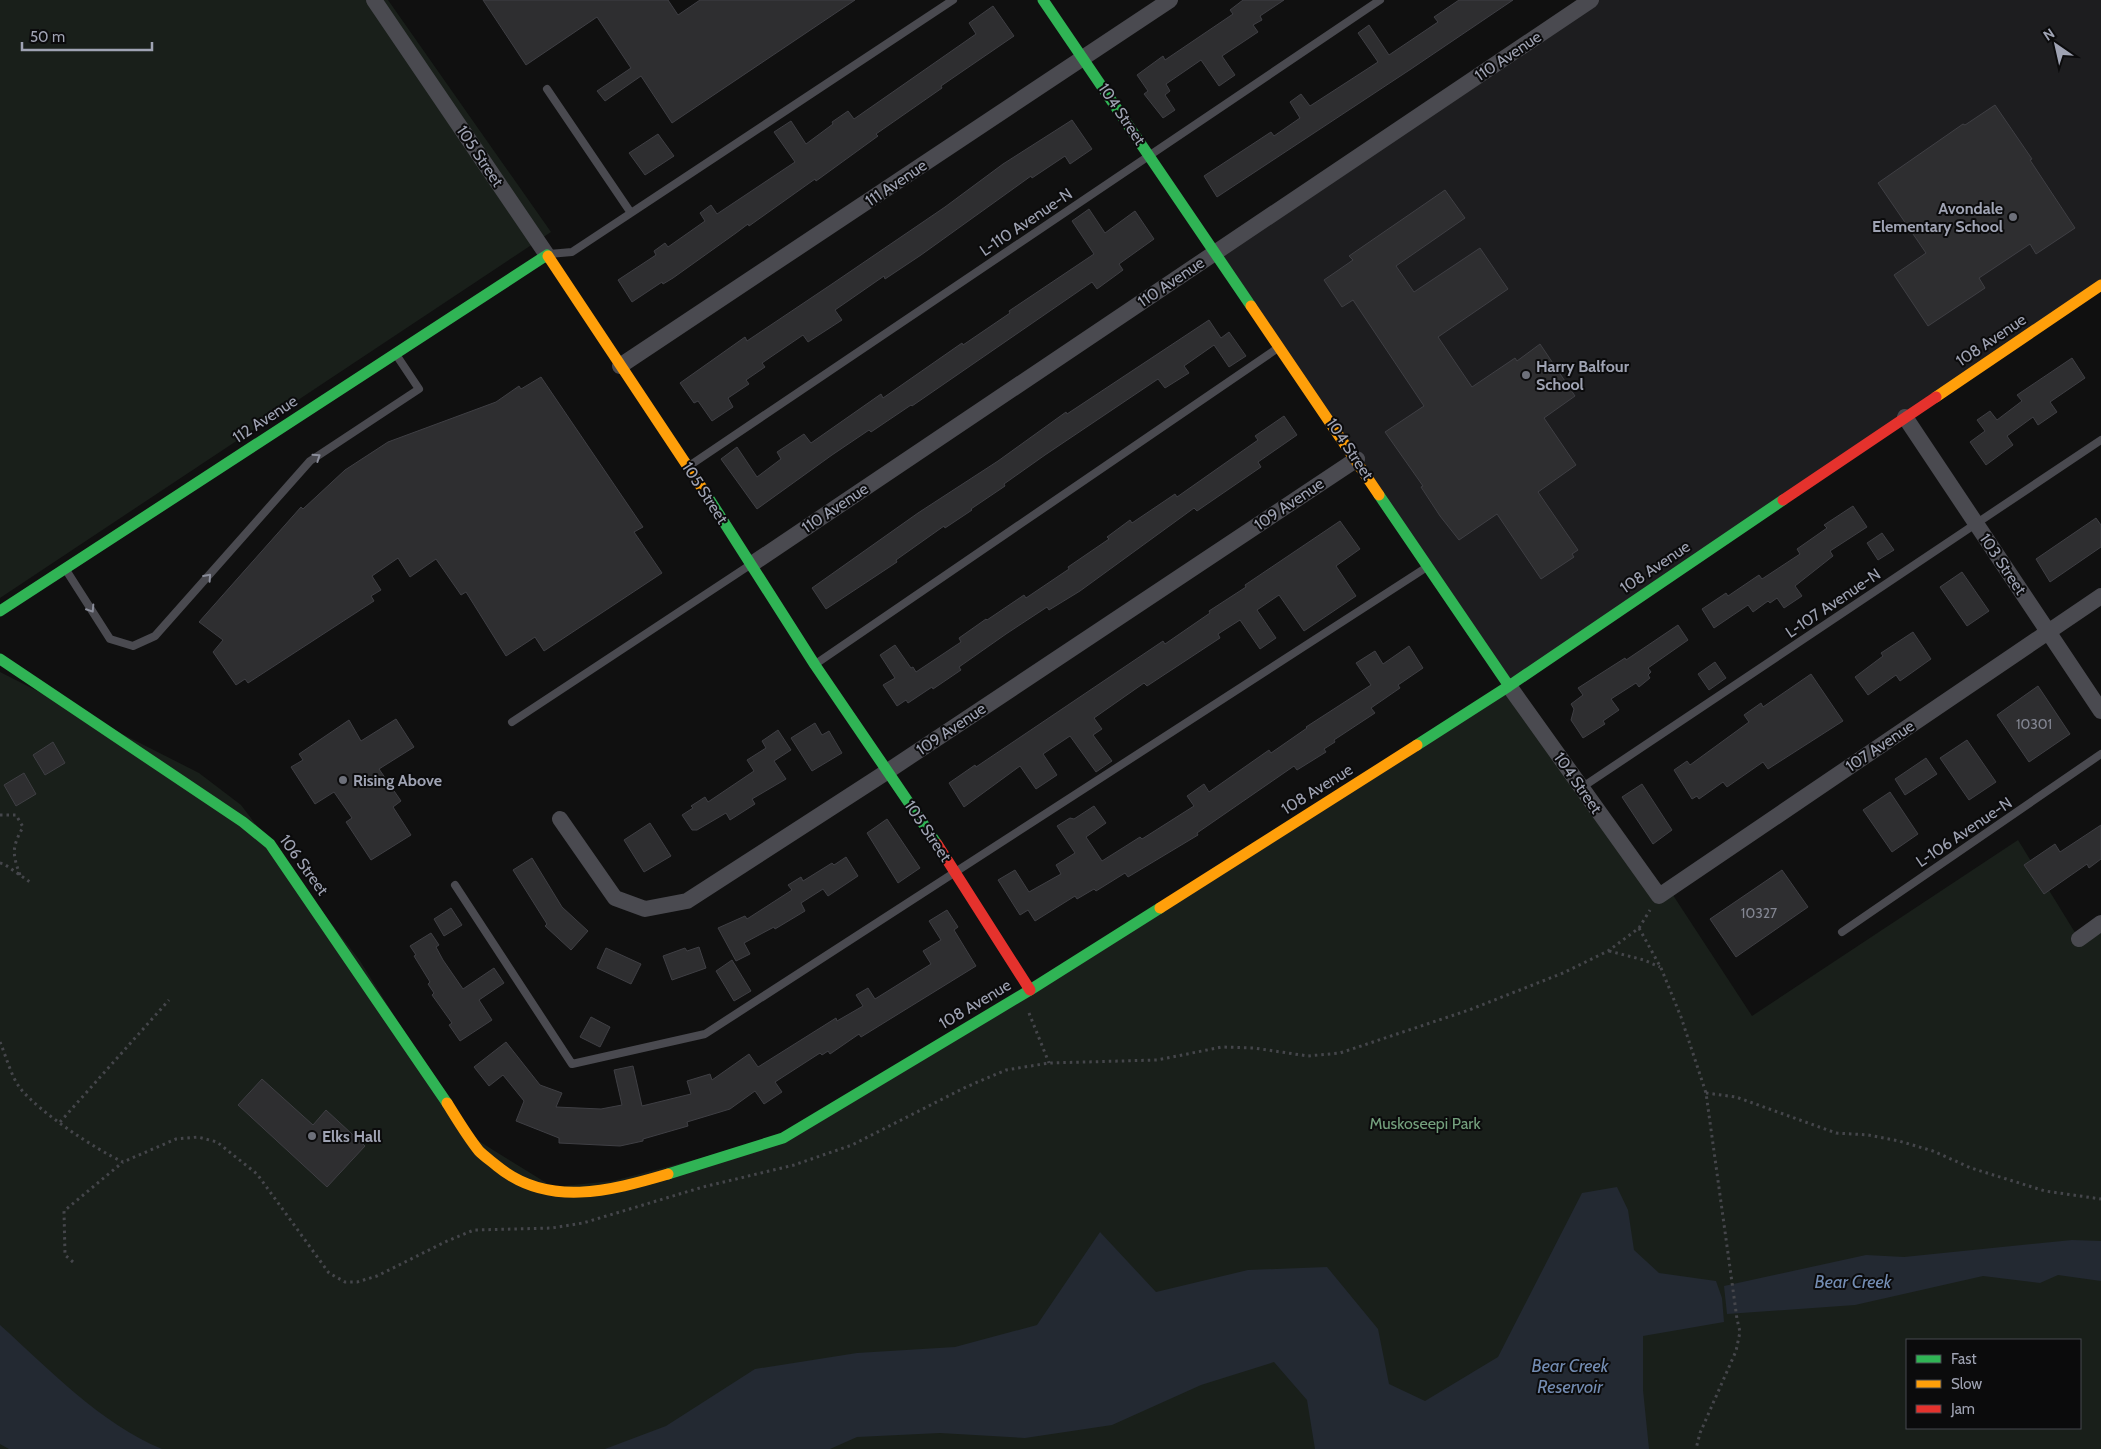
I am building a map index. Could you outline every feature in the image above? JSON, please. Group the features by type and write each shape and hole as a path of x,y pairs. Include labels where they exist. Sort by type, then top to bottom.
{"street":[{"name":"105 Street","path":"374,0 688,467 815,664 956,872 1030,990"},
{"name":"104 Street","path":"1044,0 1357,459 1509,686 1658,896"},
{"name":"111 Avenue","path":"620,366 1170,0"},
{"name":"110 Avenue","path":"752,564 1591,0"},
{"name":"112 Avenue","path":"0,611 547,255"},
{"name":"108 Avenue","path":"502,1170 524,1184 548,1190 584,1193 626,1186 763,1146 805,1126 1019,997 1509,686 2101,285"},
{"name":"103 Street","path":"1905,417 2101,711"},
{"name":"109 Avenue","path":"560,819 615,898 644,909 687,901 888,771 1357,459"},
{"name":"107 Avenue","path":"1658,896 2101,596"},
{"name":"106 Street","path":"0,659 243,822 270,844 480,1152 502,1170"},
{"path":"2079,939 2101,923"}],"lane":[{"path":"547,255 572,252 953,0"},
{"name":"L-110 Avenue-N","path":"688,467 1380,0"},
{"path":"547,89 631,213"},
{"path":"815,664 1280,347"},
{"path":"65,568 110,639 133,646 155,636 310,461 419,389 395,354"},
{"name":"L-107 Avenue-N","path":"1581,788 2101,440"},
{"path":"512,722 752,564"},
{"path":"455,885 572,1064 706,1034 1428,566"},
{"name":"L-106 Avenue-N","path":"1842,932 2101,754"}],"path":[{"path":"0,815 16,815 23,827 14,845 14,859 20,875"},
{"path":"0,863 30,882"},
{"path":"73,1262 65,1256 64,1211 123,1162 176,1139 198,1137 217,1142 256,1174 329,1273 345,1282 357,1282 376,1276 474,1230 552,1228 583,1223 703,1187 794,1165 852,1145 966,1087 1006,1070 1049,1063 1157,1060 1222,1047 1254,1048 1308,1056 1340,1053 1469,1010 1563,974 1608,951 1639,928 1658,896"},
{"path":"1639,928 1661,968 1681,1017 1706,1093 1740,1332 1736,1351 1700,1433 1696,1449"},
{"path":"1608,951 1644,960 1661,968"},
{"path":"1019,997 1028,1012 1049,1063"},
{"path":"60,1122 169,1000"},
{"path":"0,1042 20,1087 37,1104 104,1154 123,1162"},
{"path":"1706,1093 1736,1097 1836,1133 1899,1141 1934,1151 1971,1168 2045,1190 2101,1199"}],"shaded area":[{"path":"1591,0 2101,0 2101,285 1509,686 1216,252"}],"green space":[{"path":"0,0 388,0 551,232 0,598"},
{"name":"Muskoseepi Park","path":"0,672 199,773 241,805 360,961 469,1135 553,1187 613,1181 804,1131 1510,682 1658,896 1669,889 1752,1016 2018,840 2079,939 2101,923 2101,1449 0,1449"}],"water":[{"name":"Bear Creek Reservoir","path":"1617,1187 1628,1210 1634,1250 1659,1273 1716,1281 1722,1298 1724,1322 1643,1336 1643,1390 1649,1449 1315,1449 1307,1400 1274,1362 1201,1385 1112,1425 1025,1438 940,1433 857,1437 830,1449 605,1449 666,1426 755,1369 857,1353 955,1347 1037,1325 1100,1232 1156,1292 1248,1270 1327,1267 1378,1329 1389,1384 1425,1401 1498,1357 1582,1193"},
{"name":"Bear Creek","path":"2072,1240 2101,1241 2101,1281 2058,1275 2040,1283 1983,1276 1855,1305 1727,1314 1724,1286 1866,1255 1904,1257"},
{"path":"0,1325 76,1394 118,1425 162,1449 9,1449 0,1444"}],"building":[{"path":"483,0 668,0 678,15 700,0 855,0 672,123 641,76 605,101 597,91 631,68 597,17 526,65"},
{"path":"1243,0 1284,0 1260,16 1262,20 1253,25 1258,32 1222,56 1235,75 1219,86 1201,60 1166,84 1170,91 1165,95 1175,110 1163,118 1144,94 1148,91 1137,75 1163,56 1165,60 1233,14 1230,10"},
{"path":"1459,0 1513,0 1217,197 1204,176 1271,132 1274,136 1300,118 1290,102 1301,94 1310,106 1378,62 1358,33 1369,25 1389,55 1438,22 1434,17"},
{"path":"993,6 1014,36 941,86 942,88 876,134 878,136 816,181 815,179 749,226 748,224 673,278 663,284 662,282 632,302 618,280 656,255 654,251 665,243 668,247 705,221 700,213 711,205 717,214 795,162 774,132 791,121 806,144 848,111 854,119 976,34 969,23"},
{"name":"Avondale Elementary School","path":"1995,105 2032,159 2030,160 2075,228 2036,254 2030,244 1979,278 1985,288 1928,326 1894,275 1926,253 1878,183 1963,124 1965,125"},
{"path":"1072,120 1092,149 1070,164 1065,156 1032,178 1031,176 921,255 885,279 884,276 835,310 842,320 808,342 803,335 762,363 765,367 746,380 749,384 728,398 733,407 712,421 698,401 694,403 680,383 745,337 747,341 832,284 945,207 1003,164"},
{"path":"658,134 674,156 645,175 629,153"},
{"name":"Harry Balfour School","path":"1445,190 1465,218 1396,266 1414,292 1480,248 1508,289 1438,337 1472,387 1515,358 1517,361 1540,344 1575,396 1544,418 1576,465 1538,492 1578,550 1572,554 1574,557 1541,579 1497,514 1459,540 1440,516 1421,487 1423,486 1385,432 1424,406 1353,300 1342,307 1324,280 1353,260 1349,256"},
{"path":"1089,209 1105,233 1135,211 1154,239 1119,264 1123,270 1097,289 1092,282 912,406 871,432 869,430 832,455 757,509 721,459 737,447 757,477 781,459 777,452 804,434 811,443 881,394 883,398 962,343 963,345 1010,313 1009,311 1094,254 1072,221"},
{"path":"1209,320 1221,338 1229,332 1246,356 1229,367 1214,345 1184,366 1189,373 1165,388 1158,379 1045,455 1004,484 1005,486 972,510 945,528 944,526 896,560 897,562 826,609 812,588 918,513 998,461 1066,412 1067,414"},
{"path":"2072,358 2085,378 2050,402 2057,412 2038,425 2033,417 2007,436 2013,445 1986,465 1970,442 1985,431 1977,420 1990,411 1997,420 2022,401 2017,395"},
{"path":"541,377 643,527 634,532 662,573 544,651 535,637 506,656 466,592 461,595 436,559 410,577 398,558 372,576 381,590 371,596 374,601 248,683 245,679 236,685 213,652 223,640 199,622 301,507 303,509 345,470 388,442 496,402 519,386 521,389"},
{"path":"1284,416 1297,435 1258,462 1261,467 1197,511 1194,508 1080,591 1049,610 1047,607 1006,634 959,667 961,670 933,689 932,687 908,703 906,700 897,706 883,685 895,678 880,655 895,645 916,672 961,642 959,638 986,619 1024,595 1026,598 1069,569 1068,567 1109,539 1107,537 1130,520 1132,523 1175,494 1177,497 1258,440 1255,436"},
{"path":"1853,506 1867,527 1830,551 1833,556 1795,586 1802,596 1784,608 1777,598 1770,603 1768,601 1753,612 1748,605 1714,628 1702,609 1726,593 1728,596 1759,575 1762,579 1800,554 1797,549 1827,528 1824,525"},
{"path":"2096,518 2101,525 2101,547 2050,582 2036,559"},
{"path":"1340,521 1360,549 1336,566 1356,596 1304,631 1279,595 1257,610 1276,638 1260,649 1240,620 1218,634 1220,638 1147,686 1144,683 1094,718 1102,729 1093,735 1112,761 1096,772 1070,736 1043,754 1057,775 1036,789 1020,766 964,807 949,783 975,765 976,767 1163,641 1165,644 1210,613 1209,611 1246,587 1245,585"},
{"path":"1882,533 1894,550 1878,560 1867,543"},
{"path":"1962,572 1989,611 1967,626 1940,587"},
{"path":"1678,625 1688,640 1648,668 1651,672 1648,675 1650,678 1639,687 1636,683 1611,699 1619,710 1603,721 1605,724 1583,738 1571,720 1574,709 1571,704 1583,695 1578,688 1625,658 1626,660"},
{"path":"1913,632 1931,659 1900,681 1896,675 1868,695 1855,677 1883,656 1881,653"},
{"path":"1409,646 1423,668 1398,685 1400,688 1371,708 1375,713 1334,740 1335,742 1324,749 1326,752 1297,770 1294,766 1197,833 1198,835 1128,877 1125,873 1096,891 1094,889 1077,899 1075,896 1035,921 1028,910 1020,915 998,880 1015,870 1029,892 1061,874 1056,865 1075,853 1057,826 1070,818 1074,819 1094,806 1106,823 1086,837 1102,861 1140,837 1142,839 1194,806 1187,796 1204,784 1209,792 1269,750 1271,753 1306,727 1371,685 1356,663 1375,651 1383,664"},
{"path":"1715,662 1726,678 1709,690 1698,674"},
{"path":"1811,674 1843,721 1768,769 1763,762 1727,787 1723,782 1699,799 1697,796 1692,799 1674,770 1687,761 1690,765 1749,722 1744,715 1761,703 1763,707"},
{"path":"2038,686 2070,734 2029,762 1997,715"},
{"name":"Rising Above","path":"396,719 414,747 379,769 401,801 393,807 411,835 371,860 346,822 352,818 334,792 315,804 291,767 303,760 299,754 349,720 361,741"},
{"path":"815,723 822,735 829,731 842,753 812,771 791,738"},
{"path":"778,730 791,750 774,761 786,779 752,799 755,804 730,820 726,813 697,830 692,830 682,815 693,808 691,806 705,797 708,802 754,771 747,760 766,748 762,741"},
{"path":"1967,740 1996,782 1969,800 1940,758"},
{"path":"53,742 65,763 45,775 33,755"},
{"path":"1926,758 1937,774 1905,795 1895,779"},
{"path":"24,773 36,794 16,806 4,785"},
{"path":"1642,784 1672,830 1653,844 1622,797"},
{"path":"1890,792 1918,834 1892,852 1863,810"},
{"path":"887,819 920,868 898,883 867,833"},
{"path":"650,823 671,856 644,872 624,840"},
{"path":"2101,825 2101,859 2089,868 2087,864 2044,894 2024,865 2055,844 2060,852"},
{"path":"846,857 858,876 828,896 823,889 801,903 805,911 775,929 774,927 744,943 750,954 736,961 718,928 745,916 747,919 792,890 788,885 801,877 803,881 832,863 834,865"},
{"path":"532,858 562,907 588,931 571,950 545,926 547,924 513,870"},
{"path":"1782,870 1808,907 1736,957 1710,919"},
{"path":"451,908 462,925 444,936 434,919"},
{"path":"947,910 958,927 954,930 976,966 861,1037 859,1034 830,1054 828,1051 822,1055 820,1053 775,1082 782,1092 764,1104 755,1091 730,1109 687,1122 688,1126 643,1139 643,1141 620,1146 559,1143 559,1138 516,1121 524,1101 503,1075 489,1086 474,1067 506,1042 540,1085 562,1093 556,1107 601,1109 622,1105 614,1070 633,1066 642,1106 691,1094 687,1081 710,1074 712,1080 749,1054 758,1067 836,1018 837,1021 863,1006 856,995 868,988 875,999 931,964 923,951 941,940 929,921"},
{"path":"431,933 439,945 436,947 443,960 463,989 494,968 504,983 479,1000 492,1020 460,1041 449,1025 452,1023 432,995 434,993 428,984 430,982 410,946"},
{"path":"699,947 706,968 672,980 663,956 685,948 687,951"},
{"path":"606,948 641,964 631,984 597,968"},
{"path":"732,960 751,991 734,1001 716,971"},
{"path":"591,1017 610,1027 600,1047 580,1037"},
{"name":"Elks Hall","path":"262,1079 313,1125 326,1110 365,1146 327,1187 238,1105"}],"traffic: fast":[{"path":"1043,0 1251,306"},
{"path":"0,611 548,256"},
{"path":"706,494 815,665 937,844"},
{"path":"1379,495 1509,686"},
{"path":"1417,745 1509,686 1783,500"},
{"path":"0,659 243,822 270,844 447,1103"},
{"path":"668,1174 783,1138 1030,990 1160,908"}],"traffic: slow":[{"path":"548,256 706,494"},
{"path":"1936,397 2101,285"},
{"path":"1251,306 1379,495"},
{"path":"1160,908 1417,745"},
{"path":"447,1103 481,1153 517,1179 537,1187 558,1191 602,1190 668,1174"}],"traffic: jam":[{"path":"1783,500 1936,397"},
{"path":"937,844 1030,990"}],"place":[{"name":"Avondale Elementary School","path":"2013,217"},
{"name":"Harry Balfour School","path":"1526,375"},
{"name":"Rising Above","path":"343,780"},
{"name":"Elks Hall","path":"312,1136"}]}
